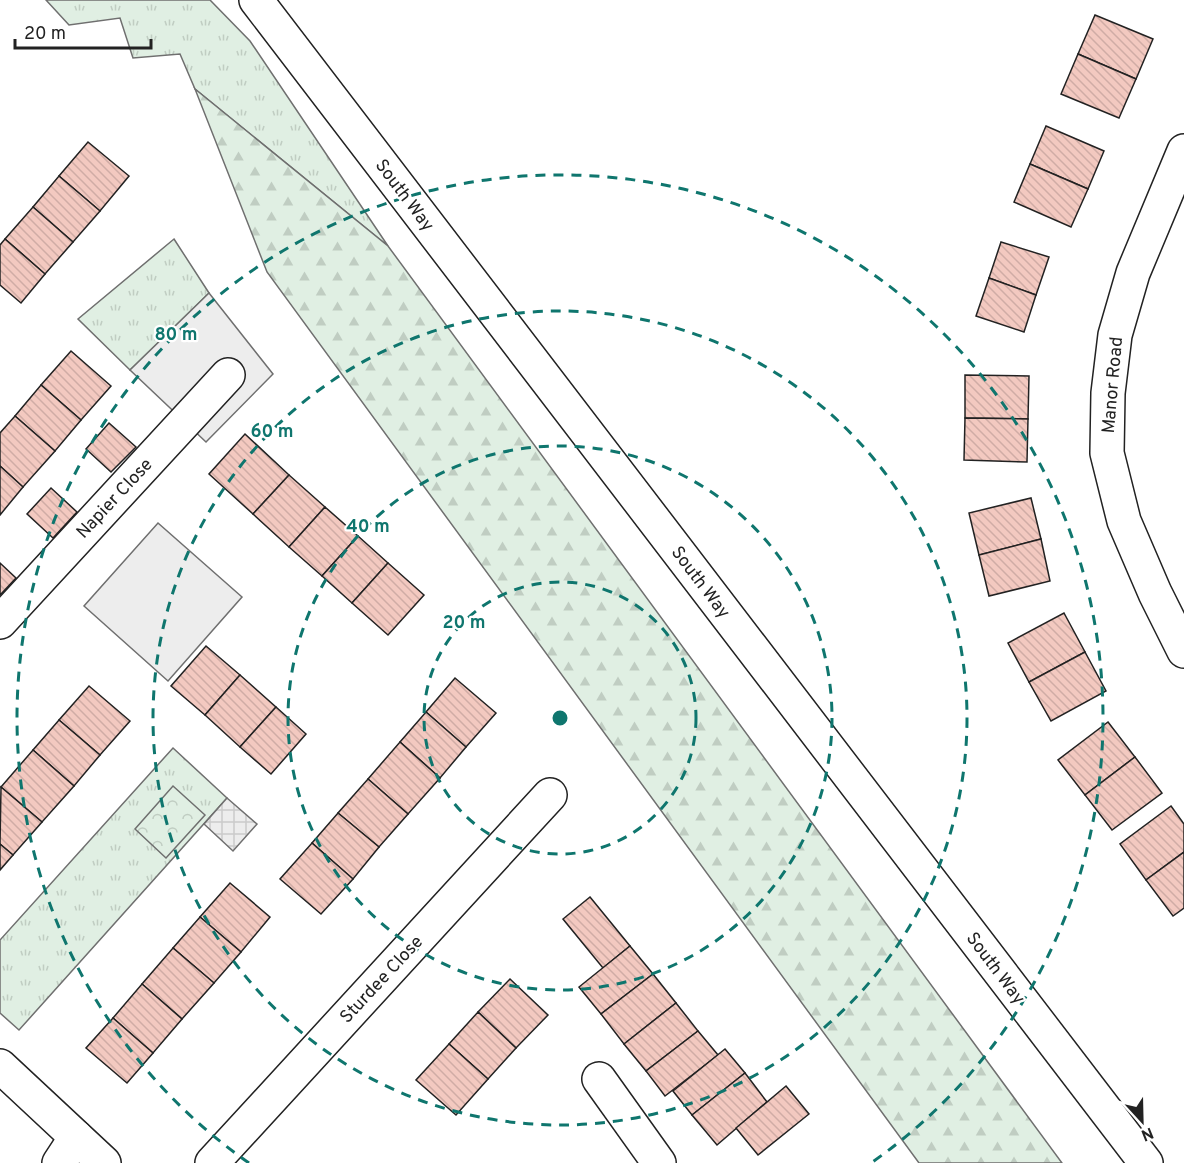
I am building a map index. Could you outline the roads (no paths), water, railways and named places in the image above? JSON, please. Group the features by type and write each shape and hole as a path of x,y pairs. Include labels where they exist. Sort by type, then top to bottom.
{"street":[{"name":"South Way","path":"256,0 1146,1163"},
{"name":"Manor Road","path":"1184,151 1133,273 1115,335 1108,393 1107,453 1124,521 1155,593 1184,651"},
{"name":"Napier Close","path":"0,622 228,375"},
{"name":"Sturdee Close","path":"212,1163 550,795"},
{"path":"0,1066 67,1150 104,1163"},
{"path":"599,1079 659,1163"}]}
